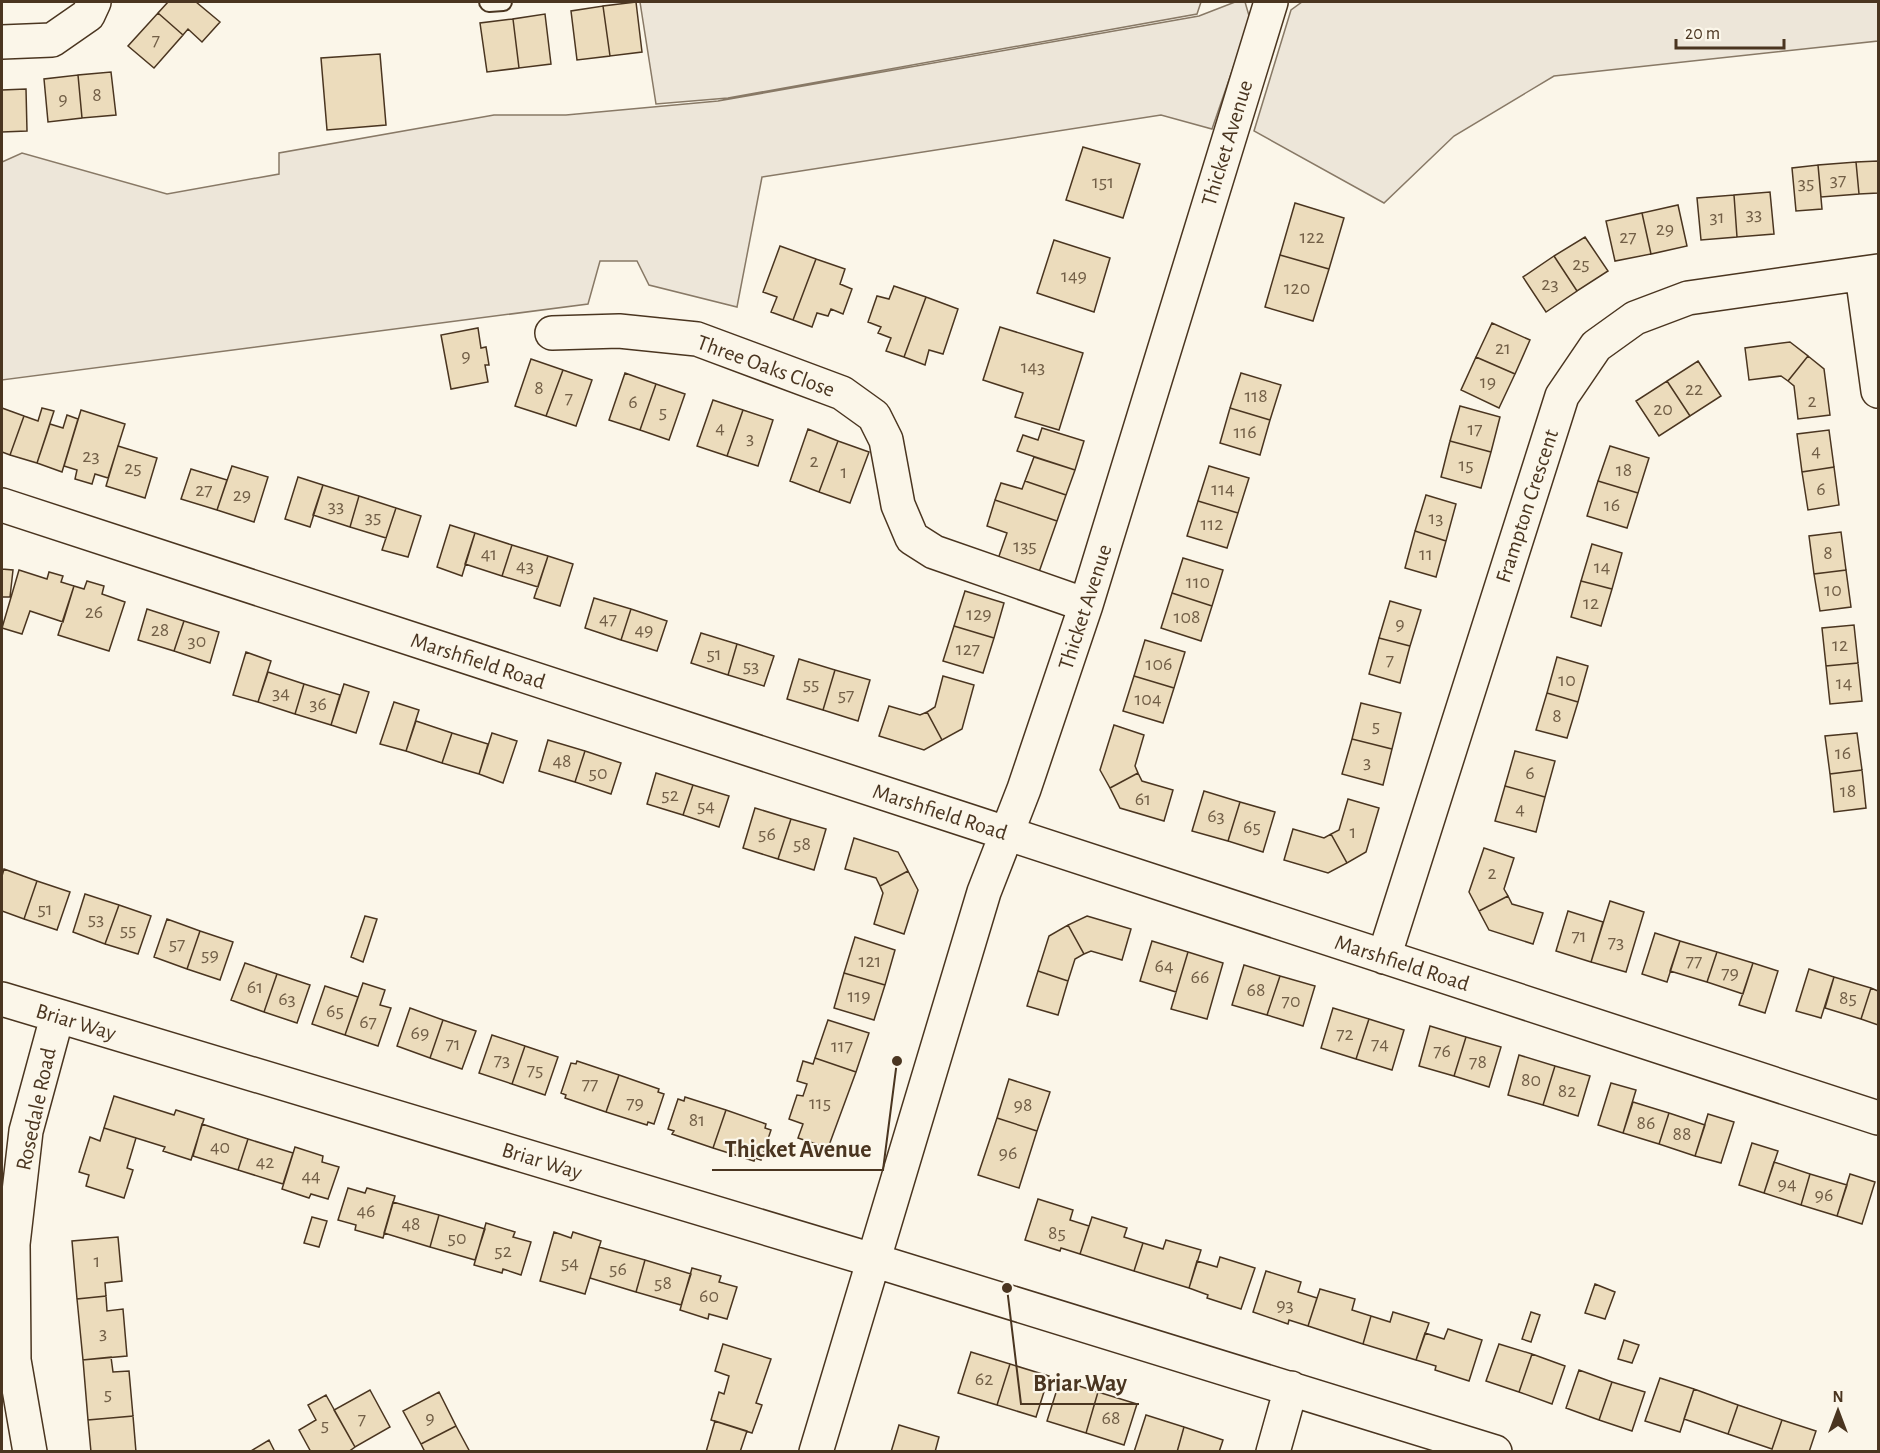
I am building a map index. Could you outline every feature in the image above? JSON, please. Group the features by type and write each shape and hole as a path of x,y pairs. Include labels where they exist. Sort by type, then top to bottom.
{"street":[{"path":"2,42 52,40 88,15 94,2"},
{"name":"Thicket Avenue","path":"816,1452 984,892 1024,789 1086,605 1271,2"},
{"path":"1870,272 1878,391"},
{"name":"Frampton Crescent","path":"1384,957 1562,396 1586,360 1596,346 1635,318 1688,298 1870,272"},
{"name":"Three Oaks Close","path":"552,333 619,331 697,339 842,393 874,416 886,440 898,505 912,538 934,552 1086,605"},
{"name":"Marshfield Road","path":"2,506 1878,1118"},
{"name":"Briar Way","path":"2,999 874,1261 1495,1452"},
{"name":"Rosedale Road","path":"30,1452 14,1360 13,1244 26,1131 57,1017"},
{"path":"1273,1452 1291,1388"}],"lane":[{"path":"488,2 503,2"}],"shaded area":[{"path":"640,2 1201,2 1197,14 728,98 656,104"},
{"path":"1235,2 1245,2 1250,19 1212,129 1161,115 762,177 737,307 649,285 637,261 600,261 588,304 2,380 2,162 22,153 167,194 279,174 279,153 494,115 566,115 718,101 1199,16"},
{"path":"1302,2 1878,2 1878,41 1554,76 1454,136 1384,203 1254,131 1291,10"}],"building":[{"path":"168,2 196,2 220,22 202,42 188,29 183,35 158,13"},
{"path":"636,2 642,52 610,56 603,6"},
{"path":"603,6 610,56 577,60 571,11"},
{"path":"158,13 183,35 154,68 128,46"},
{"path":"545,14 551,64 519,68 513,19"},
{"path":"513,19 519,68 487,72 480,23"},
{"path":"380,54 386,125 327,130 321,58"},
{"path":"111,72 116,115 82,118 78,75"},
{"path":"78,75 82,118 48,122 44,79"},
{"path":"26,89 27,131 2,132 2,90"},
{"path":"1083,147 1140,164 1123,218 1066,200"},
{"path":"1878,161 1878,193 1859,194 1856,162"},
{"path":"1856,162 1859,194 1821,197 1818,165"},
{"path":"1818,165 1822,209 1796,211 1792,168"},
{"path":"1770,192 1774,234 1737,237 1734,195"},
{"path":"1734,195 1737,237 1701,240 1697,198"},
{"path":"1295,203 1344,218 1329,269 1280,255"},
{"path":"1678,205 1687,246 1651,254 1642,213"},
{"path":"1642,213 1651,254 1615,261 1606,221"},
{"path":"1585,237 1608,271 1577,291 1554,256"},
{"path":"1054,240 1110,258 1094,312 1037,293"},
{"path":"780,246 816,259 793,320 771,312 777,297 763,292"},
{"path":"1280,255 1329,269 1313,321 1265,307"},
{"path":"1554,256 1577,291 1546,312 1523,277"},
{"path":"816,259 845,269 840,284 852,289 843,314 831,309 828,316 817,313 812,327 793,320"},
{"path":"894,286 926,297 904,357 886,351 891,338 878,333 881,327 868,322 877,296 889,299"},
{"path":"926,297 958,309 943,354 929,350 925,365 904,357"},
{"path":"1492,323 1530,340 1515,374 1476,357"},
{"path":"1000,327 1083,353 1059,430 1015,417 1023,393 983,380"},
{"path":"478,328 481,348 486,347 489,365 485,365 488,382 451,389 441,335"},
{"path":"1790,342 1808,356 1788,381 1781,376 1749,380 1745,348"},
{"path":"1808,356 1824,369 1830,415 1798,419 1794,386 1788,381"},
{"path":"1476,357 1515,374 1499,408 1461,390"},
{"path":"531,359 563,370 546,416 515,406"},
{"path":"1698,361 1721,396 1690,416 1667,381"},
{"path":"563,370 592,380 576,426 546,416"},
{"path":"625,373 656,384 640,430 609,420"},
{"path":"1241,373 1281,385 1270,420 1230,408"},
{"path":"1667,381 1690,416 1659,436 1636,401"},
{"path":"656,384 685,394 669,440 640,430"},
{"path":"713,400 743,410 727,456 697,446"},
{"path":"1460,406 1500,417 1491,452 1450,441"},
{"path":"2,408 24,416 10,455 2,452"},
{"path":"42,408 54,411 37,463 10,455 24,416 38,421"},
{"path":"1230,408 1270,420 1260,455 1220,443"},
{"path":"81,410 125,424 108,478 95,474 92,484 75,479 77,470 64,466"},
{"path":"743,410 773,420 758,466 727,456"},
{"path":"67,415 78,419 62,472 37,463 50,424 63,428"},
{"path":"1042,428 1084,441 1075,470 1017,451 1023,435 1038,440"},
{"path":"808,429 838,441 819,492 790,481"},
{"path":"1829,430 1834,467 1802,472 1797,434"},
{"path":"838,441 869,452 850,503 819,492"},
{"path":"1450,441 1491,452 1481,488 1441,477"},
{"path":"118,446 157,458 145,498 106,486"},
{"path":"1610,446 1649,458 1638,493 1598,481"},
{"path":"1034,457 1075,470 1066,495 1025,481"},
{"path":"232,466 268,477 254,522 217,510"},
{"path":"1209,466 1249,478 1238,513 1198,501"},
{"path":"1834,467 1839,505 1808,510 1802,472"},
{"path":"191,469 227,480 217,510 181,499"},
{"path":"298,477 323,485 310,527 285,519"},
{"path":"1025,481 1066,495 1057,521 995,500 1001,483 1022,489"},
{"path":"1598,481 1638,493 1627,528 1587,516"},
{"path":"323,485 359,496 350,527 313,515"},
{"path":"1426,495 1456,504 1446,541 1415,531"},
{"path":"359,496 396,508 386,538 350,527"},
{"path":"995,500 1057,521 1039,572 998,559 1007,533 987,526"},
{"path":"1198,501 1238,513 1227,548 1187,536"},
{"path":"396,508 421,516 408,557 382,550"},
{"path":"450,525 475,533 462,576 437,567"},
{"path":"1415,531 1446,541 1436,577 1405,568"},
{"path":"1841,532 1846,570 1814,574 1809,536"},
{"path":"475,533 512,545 502,576 465,564"},
{"path":"1592,544 1622,553 1612,589 1581,581"},
{"path":"512,545 548,556 538,587 502,576"},
{"path":"548,556 573,564 560,606 534,598"},
{"path":"1183,558 1223,570 1212,606 1172,593"},
{"path":"2,569 13,570 10,597 2,597"},
{"path":"19,570 47,579 49,572 63,576 61,582 74,586 63,622 30,611 22,634 2,628"},
{"path":"1846,570 1851,607 1820,611 1814,574"},
{"path":"87,581 104,586 102,594 125,602 109,651 58,635 74,586 84,589"},
{"path":"1581,581 1612,589 1601,626 1571,617"},
{"path":"965,591 1004,603 994,638 954,626"},
{"path":"1172,593 1212,606 1201,641 1161,628"},
{"path":"594,598 631,609 621,640 585,628"},
{"path":"1390,601 1421,610 1410,646 1379,638"},
{"path":"147,609 184,621 174,651 138,640"},
{"path":"631,609 667,621 657,651 621,640"},
{"path":"184,621 219,632 210,663 174,651"},
{"path":"1854,625 1858,663 1826,666 1822,628"},
{"path":"954,626 994,638 983,673 943,661"},
{"path":"701,633 737,644 728,675 691,663"},
{"path":"1379,638 1410,646 1400,683 1369,674"},
{"path":"1145,640 1185,652 1174,688 1134,676"},
{"path":"737,644 774,656 764,686 728,675"},
{"path":"246,652 271,661 258,702 233,695"},
{"path":"1557,657 1588,666 1578,702 1547,693"},
{"path":"799,659 835,670 823,710 787,699"},
{"path":"1858,663 1862,701 1830,704 1826,666"},
{"path":"835,670 870,680 858,721 823,710"},
{"path":"268,672 304,684 295,714 258,702"},
{"path":"943,676 974,685 962,729 942,740 927,712 935,707"},
{"path":"1134,676 1174,688 1163,723 1123,711"},
{"path":"304,684 340,695 331,725 295,714"},
{"path":"344,684 369,692 356,733 331,725"},
{"path":"1547,693 1578,702 1567,738 1536,730"},
{"path":"394,702 419,710 406,751 380,744"},
{"path":"1361,703 1401,713 1392,749 1352,739"},
{"path":"889,706 920,715 927,712 942,740 924,750 879,736"},
{"path":"416,721 452,733 442,763 406,751"},
{"path":"1114,725 1144,735 1135,766 1138,773 1110,788 1100,770"},
{"path":"452,733 488,744 479,774 442,763"},
{"path":"492,733 517,741 503,783 479,774"},
{"path":"1857,733 1862,770 1830,774 1825,736"},
{"path":"1352,739 1392,749 1383,785 1342,774"},
{"path":"548,740 585,751 575,782 539,771"},
{"path":"585,751 621,763 611,794 575,782"},
{"path":"1515,751 1555,761 1545,797 1505,786"},
{"path":"1862,770 1866,808 1834,812 1830,774"},
{"path":"656,773 693,785 683,815 647,804"},
{"path":"1138,773 1142,781 1173,790 1164,821 1120,808 1110,788"},
{"path":"693,785 729,796 719,827 683,815"},
{"path":"1505,786 1545,797 1536,832 1495,821"},
{"path":"1204,791 1240,802 1228,841 1192,831"},
{"path":"1348,799 1379,808 1366,852 1347,863 1331,834 1339,830"},
{"path":"1240,802 1275,812 1263,852 1228,841"},
{"path":"755,808 791,819 778,859 743,848"},
{"path":"791,819 826,829 814,870 778,859"},
{"path":"1293,829 1324,838 1331,834 1347,863 1328,873 1284,860"},
{"path":"854,838 898,852 908,871 880,886 876,878 845,869"},
{"path":"1484,848 1514,858 1504,889 1508,896 1479,911 1469,892"},
{"path":"4,869 37,881 24,919 2,911"},
{"path":"908,871 918,890 904,934 874,924 883,893 880,886"},
{"path":"37,881 70,892 57,930 24,919"},
{"path":"85,894 119,905 105,944 73,932"},
{"path":"1508,896 1512,904 1543,913 1533,944 1489,930 1479,911"},
{"path":"1610,901 1644,912 1626,972 1591,962"},
{"path":"119,905 151,916 138,954 105,944"},
{"path":"1568,911 1603,922 1591,962 1556,951"},
{"path":"365,916 377,919 363,962 351,957"},
{"path":"1087,916 1131,929 1122,960 1091,951 1084,954 1068,925"},
{"path":"167,919 200,931 187,969 154,957"},
{"path":"1068,925 1084,954 1075,959 1068,981 1038,971 1049,936"},
{"path":"200,931 233,942 220,980 187,969"},
{"path":"1655,933 1680,941 1667,982 1642,974"},
{"path":"855,937 895,950 885,985 844,973"},
{"path":"1152,941 1188,952 1176,992 1140,981"},
{"path":"1680,941 1717,952 1707,982 1670,971"},
{"path":"1188,952 1223,963 1207,1019 1171,1009"},
{"path":"1717,952 1753,963 1743,994 1707,982"},
{"path":"245,963 277,974 264,1012 231,1000"},
{"path":"1753,963 1778,971 1765,1013 1739,1005"},
{"path":"1244,965 1280,976 1267,1015 1232,1005"},
{"path":"1809,969 1834,977 1821,1018 1796,1011"},
{"path":"1038,971 1068,981 1058,1015 1027,1006"},
{"path":"844,973 885,985 874,1020 834,1008"},
{"path":"277,974 310,985 297,1023 264,1012"},
{"path":"1280,976 1315,986 1303,1026 1267,1015"},
{"path":"1834,977 1871,988 1861,1019 1825,1008"},
{"path":"363,983 385,990 380,1005 391,1008 378,1046 345,1035"},
{"path":"325,986 358,997 345,1035 312,1024"},
{"path":"1871,988 1878,991 1878,1025 1861,1019"},
{"path":"410,1008 443,1020 430,1058 397,1046"},
{"path":"1333,1008 1369,1019 1356,1059 1321,1048"},
{"path":"1369,1019 1404,1030 1392,1070 1356,1059"},
{"path":"443,1020 476,1031 462,1069 430,1058"},
{"path":"828,1020 869,1033 856,1072 815,1058"},
{"path":"1430,1026 1466,1037 1454,1076 1419,1066"},
{"path":"492,1035 525,1046 512,1084 479,1073"},
{"path":"1466,1037 1501,1047 1489,1087 1454,1076"},
{"path":"525,1046 558,1057 545,1095 512,1084"},
{"path":"1519,1055 1555,1066 1543,1105 1508,1095"},
{"path":"815,1058 856,1072 828,1148 798,1138 803,1124 789,1119 797,1095 803,1096 807,1084 797,1081 803,1061 813,1064"},
{"path":"577,1061 619,1075 606,1112 565,1098 566,1095 561,1093 571,1063 576,1064"},
{"path":"1555,1066 1590,1076 1578,1116 1543,1105"},
{"path":"619,1075 659,1089 658,1092 664,1094 654,1124 648,1122 647,1125 606,1112"},
{"path":"1009,1079 1050,1092 1037,1131 997,1118"},
{"path":"1611,1083 1636,1090 1623,1133 1598,1125"},
{"path":"114,1096 174,1115 176,1110 204,1119 191,1160 163,1151 165,1147 104,1128"},
{"path":"685,1097 726,1110 713,1148 672,1134 674,1131 668,1129 678,1099 684,1101"},
{"path":"1633,1102 1669,1113 1659,1144 1623,1133"},
{"path":"726,1110 766,1124 765,1128 771,1130 761,1160 755,1158 754,1161 713,1148"},
{"path":"1669,1113 1705,1125 1695,1156 1659,1144"},
{"path":"1708,1114 1734,1122 1721,1163 1695,1156"},
{"path":"997,1118 1037,1131 1019,1188 978,1175"},
{"path":"202,1124 248,1139 238,1170 193,1156"},
{"path":"104,1128 136,1138 127,1168 133,1170 124,1198 86,1186 89,1175 79,1172 90,1137 100,1141"},
{"path":"248,1139 293,1153 283,1184 238,1170"},
{"path":"1752,1143 1778,1151 1764,1193 1739,1185"},
{"path":"295,1147 323,1156 322,1162 339,1167 328,1199 311,1194 309,1198 282,1189"},
{"path":"1774,1162 1810,1174 1801,1205 1764,1193"},
{"path":"1810,1174 1847,1185 1837,1216 1801,1205"},
{"path":"1850,1174 1875,1182 1862,1224 1837,1216"},
{"path":"348,1188 365,1193 367,1188 395,1196 383,1238 355,1230 356,1225 338,1220"},
{"path":"1038,1199 1073,1210 1070,1220 1089,1226 1080,1254 1061,1248 1060,1251 1025,1240"},
{"path":"393,1202 439,1215 430,1247 384,1233"},
{"path":"439,1215 485,1229 475,1260 430,1247"},
{"path":"312,1217 327,1221 319,1247 304,1243"},
{"path":"1092,1217 1127,1228 1124,1237 1143,1243 1134,1271 1080,1254"},
{"path":"486,1223 515,1232 513,1237 531,1242 521,1275 503,1269 502,1273 474,1265"},
{"path":"554,1232 571,1238 573,1232 601,1241 585,1294 540,1281"},
{"path":"118,1237 122,1281 105,1283 106,1296 77,1299 72,1241"},
{"path":"1166,1240 1201,1250 1189,1288 1134,1271 1143,1243 1163,1249"},
{"path":"599,1247 645,1260 636,1292 590,1278"},
{"path":"1220,1257 1255,1268 1241,1309 1207,1298 1208,1295 1189,1288 1197,1261 1217,1267"},
{"path":"645,1260 691,1274 681,1305 636,1292"},
{"path":"692,1268 721,1276 719,1282 737,1287 727,1319 709,1314 708,1319 680,1310"},
{"path":"1266,1271 1301,1282 1298,1292 1317,1298 1308,1326 1289,1320 1288,1324 1253,1312"},
{"path":"1595,1284 1615,1292 1605,1319 1585,1313"},
{"path":"1320,1289 1355,1299 1352,1310 1371,1316 1363,1344 1308,1326"},
{"path":"106,1296 107,1311 123,1309 127,1356 83,1360 77,1299"},
{"path":"1393,1312 1429,1323 1416,1360 1363,1344 1371,1316 1390,1322"},
{"path":"1531,1312 1540,1315 1531,1342 1522,1339"},
{"path":"1448,1329 1482,1340 1469,1381 1435,1370 1436,1366 1416,1360 1425,1333 1444,1339"},
{"path":"1624,1340 1639,1345 1632,1363 1618,1359"},
{"path":"723,1344 771,1359 756,1403 762,1405 752,1433 711,1420 719,1392 724,1394 729,1376 715,1371"},
{"path":"1499,1344 1532,1354 1519,1392 1486,1381"},
{"path":"971,1352 1010,1364 997,1405 958,1393"},
{"path":"1532,1354 1565,1366 1552,1404 1519,1392"},
{"path":"111,1357 113,1372 129,1371 133,1416 88,1420 83,1360"},
{"path":"1010,1364 1049,1376 1036,1417 997,1405"},
{"path":"1579,1370 1612,1382 1599,1420 1566,1408"},
{"path":"1660,1378 1694,1389 1680,1432 1645,1421"},
{"path":"1060,1380 1098,1392 1086,1433 1047,1421"},
{"path":"1612,1382 1645,1392 1632,1431 1599,1420"},
{"path":"1694,1389 1738,1405 1728,1434 1684,1419"},
{"path":"370,1390 390,1427 355,1447 334,1410"},
{"path":"439,1392 456,1426 421,1444 403,1411"},
{"path":"1098,1392 1137,1404 1124,1445 1086,1433"},
{"path":"326,1395 355,1447 348,1452 311,1452 299,1430 316,1420 308,1405"},
{"path":"1738,1405 1782,1420 1772,1449 1728,1434"},
{"path":"1146,1415 1184,1427 1177,1452 1134,1452"},
{"path":"133,1416 136,1452 91,1452 88,1420"},
{"path":"1782,1420 1816,1431 1809,1452 1771,1452"},
{"path":"715,1421 747,1431 740,1452 706,1452"},
{"path":"899,1425 939,1437 935,1452 891,1452"},
{"path":"456,1426 470,1452 425,1452 421,1444"},
{"path":"1184,1427 1223,1440 1219,1452 1177,1452"},
{"path":"269,1440 275,1452 251,1452 251,1451"}],"place":[{"name":"Thicket Avenue","path":"897,1061"},
{"name":"Briar Way","path":"1007,1288"}]}
